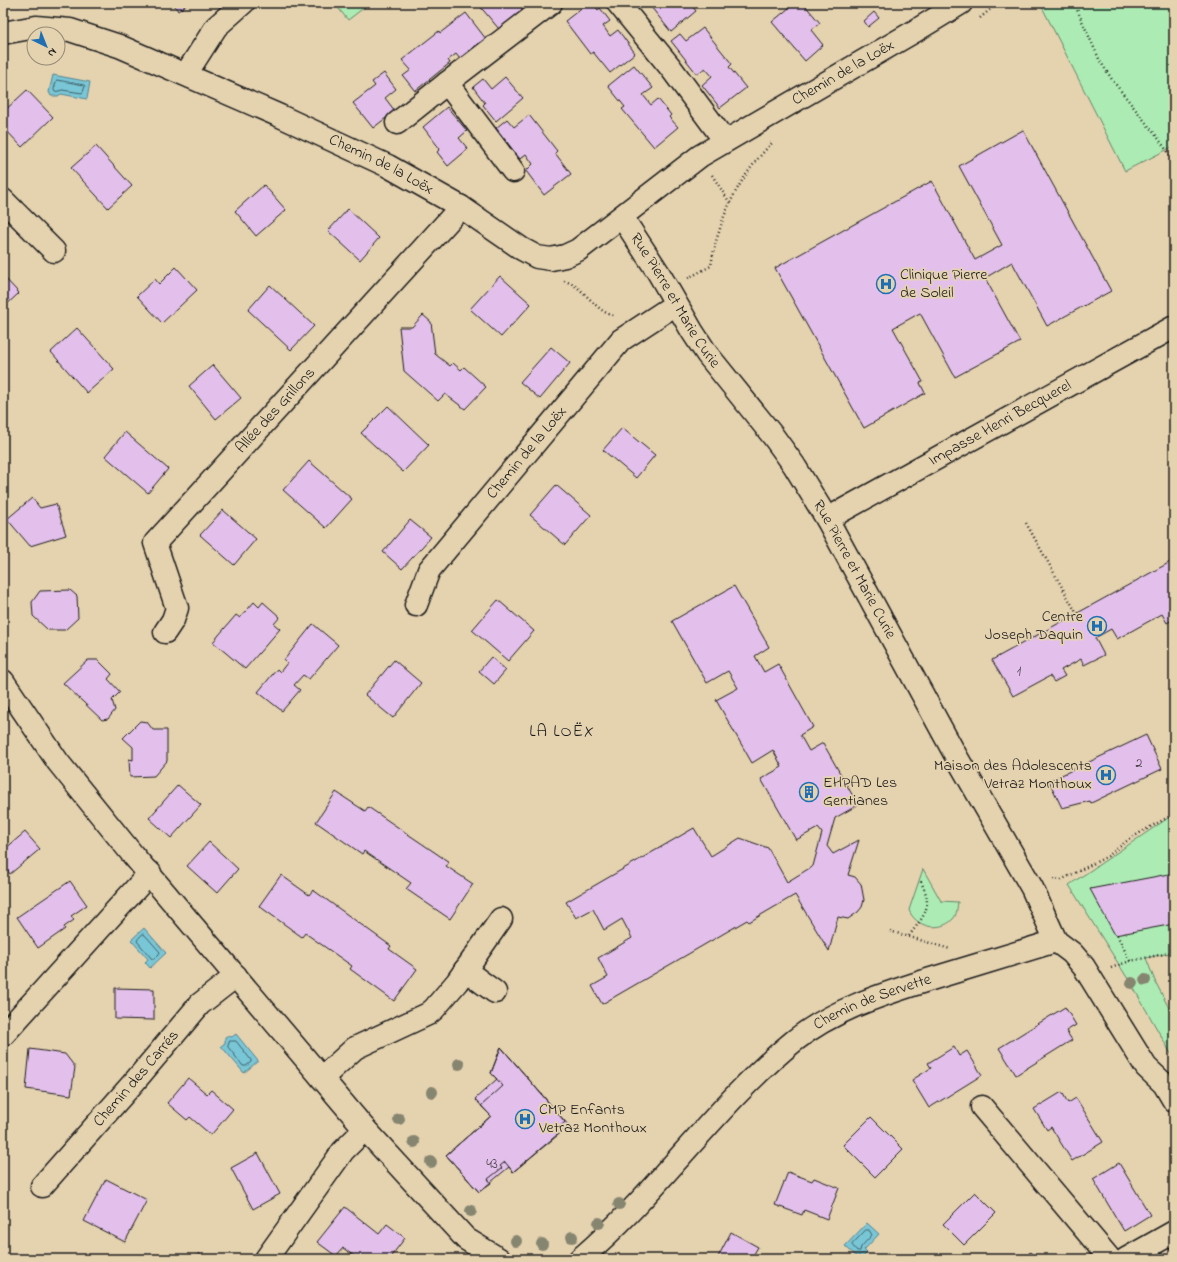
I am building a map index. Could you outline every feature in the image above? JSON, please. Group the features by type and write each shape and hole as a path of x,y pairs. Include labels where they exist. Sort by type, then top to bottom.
{"street":[{"path":"186,74 216,27 242,3"},
{"path":"397,123 551,3"},
{"path":"618,3 671,68 725,141"},
{"name":"Chemin de la Loëx","path":"3,33 36,27 70,30 119,46 186,74 281,107 460,207 522,249 537,257 551,259 565,256 578,250 700,156 961,3"},
{"path":"447,83 513,171"},
{"path":"3,200 54,251"},
{"name":"Allée des Grillons","path":"165,632 174,620 177,608 155,543 460,207"},
{"name":"Rue Pierre et Marie Curie","path":"622,216 658,272 707,354 784,450 827,519 956,756 1032,888 1056,941"},
{"name":"Chemin de la Loëx","path":"416,605 429,570 621,340 676,304"},
{"name":"Impasse Henri Becquerel","path":"827,519 1174,327"},
{"path":"3,681 58,762 133,855 150,873 365,1129 466,1240 499,1259"},
{"path":"3,1035 150,873"},
{"path":"322,1078 355,1048 428,1014 434,1009 457,982 501,919"},
{"path":"1056,941 1072,953 1084,967 1146,1067 1164,1084 1174,1100"},
{"name":"Chemin de Servette","path":"580,1259 612,1231 747,1084 795,1040 813,1028 853,1006 887,993 1056,941"},
{"path":"465,970 495,992"},
{"name":"Chemin des Carrés","path":"42,1186 200,1004 236,976"},
{"path":"982,1107 1110,1259"},
{"path":"266,1259 343,1151 365,1129"},
{"path":"1126,1259 1174,1232"}],"path":[{"path":"979,18 998,3"},
{"path":"1074,3 1100,61 1113,81 1158,138 1174,161"},
{"path":"711,266 719,231 730,203 743,180 763,152 774,142"},
{"path":"700,156 730,203"},
{"path":"1026,523 1077,614"},
{"path":"1032,888 1050,879 1061,880 1108,856 1143,830 1174,814"},
{"path":"909,936 925,914 928,905 927,896 920,880"},
{"path":"890,931 954,950"},
{"path":"1118,935 1130,961"},
{"path":"1109,969 1130,961 1174,952"}],"green space":[{"path":"334,3 370,3 348,20"},
{"path":"1040,3 1174,3 1174,146 1125,171"},
{"path":"1174,814 1174,952 1146,958 1155,981 1174,1018 1174,1059 1133,987 1069,885"},
{"path":"923,869 941,901 958,902 957,911 953,919 941,926 935,927 922,924 912,916 909,910"}],"water":[{"path":"53,75 90,82 87,99 61,94 58,96 51,96 49,92"},
{"path":"144,928 166,953 150,968 145,962 148,959 131,940"},
{"path":"236,1034 258,1061 244,1073 221,1046 225,1043 225,1037 232,1037"},
{"path":"867,1223 879,1234 864,1250 867,1253 862,1258 859,1255 857,1257 845,1246"}],"building":[{"path":"173,3 189,3 178,11"},
{"path":"517,3 523,10 499,29 478,4"},
{"path":"588,3 593,3 598,10 600,8 610,21 603,26 610,36 618,30 635,53 610,73 593,52 590,54 565,21"},
{"path":"656,3 690,3 696,11 671,32 651,7"},
{"path":"795,3 803,3 820,23 811,30 823,45 805,61 772,22"},
{"path":"874,12 879,18 868,27 864,21"},
{"path":"466,13 486,39 460,59 456,54 448,60 450,63 415,91 403,76 411,70 402,60 439,31 440,33"},
{"path":"703,28 732,64 729,67 746,88 720,108 702,85 712,76 705,68 697,74 671,41 680,34 686,41"},
{"path":"634,65 653,88 643,95 651,105 658,99 671,115 669,117 678,127 654,147 622,109 625,107 608,86"},
{"path":"384,73 396,89 385,98 395,111 373,128 353,103 375,86 372,82"},
{"path":"505,77 523,98 496,121 483,105 485,103 473,87 483,79 491,89"},
{"path":"27,90 53,117 22,147 3,127 3,112"},
{"path":"447,107 467,131 459,138 468,149 448,166 437,152 440,149 423,127"},
{"path":"529,115 557,151 555,153 571,174 544,195 526,171 533,164 526,154 520,159 496,128 507,119 514,127"},
{"name":"Clinique Pierre de Soleil","path":"1023,130 1111,291 1047,326 1012,262 985,278 1020,342 955,377 920,313 893,328 923,382 920,383 925,393 864,428 775,268 932,181 975,260 1002,245 959,166"},
{"path":"96,146 132,186 108,208 71,168"},
{"path":"264,185 286,210 256,236 235,211"},
{"path":"348,209 379,238 360,260 328,231"},
{"path":"176,267 197,290 162,323 137,296 155,279 159,284"},
{"path":"3,276 19,293 3,308"},
{"path":"500,276 531,304 501,337 470,309"},
{"path":"270,285 314,326 291,350 248,310"},
{"path":"423,315 431,322 435,354 450,366 453,363 461,370 464,367 486,387 465,409 445,394 438,401 404,371 399,327 412,327"},
{"path":"77,328 114,369 87,393 51,352"},
{"path":"551,347 570,363 540,399 520,382"},
{"path":"213,365 241,398 216,419 189,386"},
{"path":"388,406 429,445 403,472 361,433"},
{"path":"622,428 655,455 636,478 603,450"},
{"path":"125,432 168,469 148,493 105,456"},
{"path":"309,461 352,499 326,528 283,490"},
{"path":"556,485 591,515 565,545 530,515"},
{"path":"32,498 40,508 56,504 66,535 30,546 7,519"},
{"path":"223,510 256,539 234,565 200,535"},
{"path":"410,520 431,537 402,569 383,552"},
{"name":"Centre Joseph Daquin","path":"1174,560 1174,619 1167,623 1162,614 1117,639 1111,629 1095,638 1104,655 1084,665 1081,659 1061,670 1065,676 1054,682 1050,676 1013,696 992,660"},
{"name":"EHPAD Les Gentianes","path":"734,586 769,647 755,656 764,672 778,664 813,727 800,735 809,751 823,743 858,805 835,818 827,846 833,854 859,840 848,875 855,877 861,884 864,900 862,907 848,919 838,917 829,951 795,895 749,922 747,920 602,1004 592,986 608,977 598,958 632,938 622,919 604,930 593,909 576,918 566,902 694,828 711,856 740,838 768,848 787,882 813,866 822,833 818,828 796,840 761,779 782,767 773,750 752,763 716,700 738,688 728,671 707,683 672,621"},
{"path":"70,590 77,596 78,618 65,630 48,630 33,616 32,602 40,591"},
{"path":"498,600 534,631 508,661 472,630"},
{"path":"254,602 259,607 263,602 280,617 274,624 280,629 245,669 213,642 236,615 240,618"},
{"path":"313,624 338,645 309,679 303,675 294,685 300,690 282,711 258,692 277,669 280,672 287,663 284,660"},
{"path":"491,657 506,670 494,684 479,671"},
{"path":"88,660 98,660 112,674 108,679 120,692 112,700 115,710 108,719 102,720 63,683"},
{"path":"394,660 421,683 393,718 365,695"},
{"path":"140,721 147,722 153,730 167,730 167,761 154,776 130,777 129,759 133,760 133,747 123,738"},
{"name":"Maison des Adolescents Vetraz Monthoux","path":"1146,735 1162,769 1091,803 1090,801 1062,808 1049,781"},
{"path":"178,785 201,805 171,838 149,818"},
{"path":"336,792 365,811 368,807 449,862 446,866 473,884 450,919 406,889 411,883 364,851 362,854 316,822"},
{"path":"25,832 40,849 10,874 3,865 3,859 9,854 5,849"},
{"path":"209,842 238,869 217,893 187,866"},
{"path":"1174,873 1174,924 1115,935 1090,889"},
{"path":"281,875 309,895 313,890 391,946 389,949 417,969 394,1001 350,969 352,966 305,933 302,937 259,906"},
{"path":"70,881 87,905 71,916 74,920 64,927 65,929 38,948 17,917"},
{"path":"115,988 154,989 154,1020 115,1019"},
{"path":"1065,1007 1076,1025 1066,1031 1072,1040 1016,1075 999,1048"},
{"name":"CMP Enfants Vetraz Monthoux","path":"501,1047 569,1126 513,1172 509,1167 479,1192 446,1155 491,1116 475,1099 497,1079 491,1073"},
{"name":"CMP Enfants Vetraz Monthoux","path":"501,1047 565,1122 555,1131 558,1134 513,1172 505,1162 500,1166 502,1168 488,1179 491,1183 479,1192 446,1155 491,1116 481,1106 503,1086 491,1073"},
{"path":"954,1047 959,1056 967,1051 982,1075 929,1108 912,1080 931,1068 928,1063"},
{"path":"30,1049 65,1054 75,1067 71,1095 26,1089"},
{"path":"188,1078 207,1094 211,1090 233,1109 211,1135 190,1117 187,1120 167,1103"},
{"path":"1062,1092 1068,1103 1076,1098 1103,1142 1072,1161 1051,1127 1047,1130 1034,1109"},
{"path":"871,1117 903,1149 875,1177 843,1145"},
{"path":"258,1153 280,1194 253,1209 231,1168"},
{"path":"1119,1163 1150,1215 1124,1231 1093,1179"},
{"path":"788,1172 812,1181 814,1178 839,1188 827,1219 804,1210 802,1215 775,1205"},
{"path":"106,1179 147,1200 125,1242 84,1221"},
{"path":"975,1192 996,1213 964,1245 943,1224"},
{"path":"345,1207 379,1234 387,1224 405,1238 389,1259 358,1259 343,1248 336,1256 317,1242"},
{"path":"731,1232 758,1247 751,1259 717,1259"},
{"path":"1030,1252 1038,1259 1024,1259"},
{"path":"199,1253 204,1259 192,1259"}],"place":[{"name":"Clinique Pierre de Soleil","path":"886,284"},
{"name":"Centre Joseph Daquin","path":"1097,626"},
{"name":"Maison des Adolescents Vetraz Monthoux","path":"1106,775"},
{"name":"EHPAD Les Gentianes","path":"809,792"},
{"name":"CMP Enfants Vetraz Monthoux","path":"525,1119"}],"district":[{"name":"LA LOËX","path":"562,731"}]}
